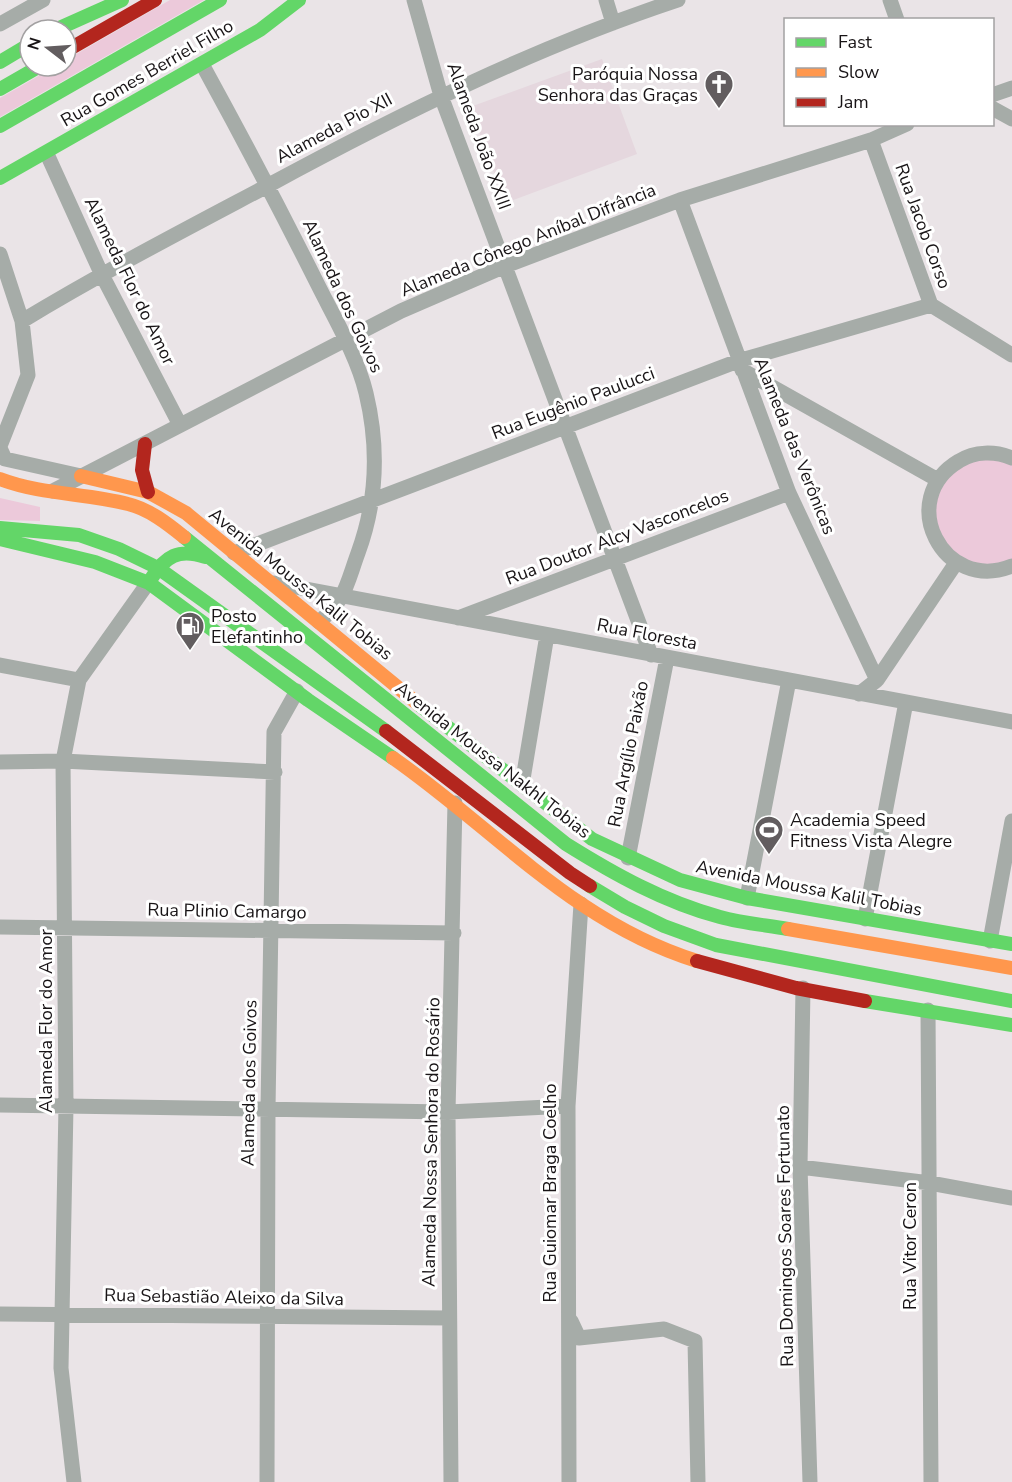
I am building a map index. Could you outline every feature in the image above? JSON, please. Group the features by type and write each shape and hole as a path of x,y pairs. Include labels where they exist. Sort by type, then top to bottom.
{"main road":[{"path":"78,20 122,0"},
{"path":"78,44 155,0"},
{"path":"0,126 220,0"},
{"path":"272,22 299,0"},
{"name":"Rua Gomes Berriel Filho","path":"0,178 47,154 272,22"},
{"path":"0,62 18,51"},
{"path":"0,89 19,78"},
{"path":"145,444 142,470 148,492"},
{"name":"Avenida Moussa Kalil Tobias","path":"81,476 148,492 174,506 270,580 466,743 543,803 592,839 628,858 680,880 747,898 1012,944"},
{"name":"Avenida Moussa Nakhl Tobias","path":"0,479 24,488 130,504 166,522 566,844 620,878 666,898 720,917 1012,968"},
{"path":"166,522 174,506"},
{"path":"0,528 79,535 119,549 158,568 199,595 306,678 434,766 570,873 625,908 664,926 716,945 1012,1001"},
{"path":"0,539 75,557 148,583 162,591 297,691 368,738 455,803 519,858 581,904 656,945 712,967 803,988 1012,1025"},
{"path":"148,583 158,568 176,552 191,552 214,561"},
{"path":"252,591 270,580"},
{"path":"162,591 199,595"},
{"path":"259,642 282,651 296,646 319,622"},
{"path":"297,691 306,678 319,668 346,667"},
{"path":"357,713 368,738"},
{"path":"421,727 466,743"},
{"path":"543,803 566,844"},
{"path":"519,858 570,873"},
{"path":"840,970 853,954 850,939"},
{"path":"884,978 878,971 878,958 883,951 891,947"},
{"path":"978,961 1012,957"}],"street":[{"path":"6,21 28,0"},
{"path":"6,21 43,0"},
{"name":"Rua Gomes Berriel Filho","path":"272,22 312,0"},
{"name":"Alameda João XXIII","path":"414,0 441,96 651,655"},
{"path":"606,0 613,23"},
{"path":"890,0 896,18"},
{"name":"Alameda Pio XII","path":"22,321 100,273 356,137 441,96 613,23 674,1"},
{"name":"Alameda dos Goivos","path":"202,64 268,185 345,340 366,391 373,432 375,480 368,526 344,597 319,622"},
{"path":"994,95 1012,88"},
{"path":"994,109 1012,119"},
{"name":"Alameda Cônego Aníbal Difrância","path":"53,491 401,310 505,266 680,200 871,140 902,126"},
{"name":"Rua Jacob Corso","path":"871,140 931,305 1012,355"},
{"name":"Alameda Flor do Amor","path":"47,154 100,273 180,425"},
{"name":"Alameda das Verônicas","path":"680,200 789,493 877,680"},
{"path":"0,254 22,321 28,375 0,447 5,459 81,476"},
{"name":"Rua Eugênio Paulucci","path":"234,553 565,426 740,366 931,305"},
{"path":"740,366 938,480"},
{"path":"1012,458 984,452 966,456 950,466 938,480 930,497 929,516 933,534 942,550 956,562 974,570 992,571 1012,566"},
{"name":"Rua Doutor Alcy Vasconcelos","path":"458,618 789,493"},
{"path":"859,694 877,680 956,562"},
{"name":"Rua Floresta","path":"270,580 344,597 1012,722"},
{"name":"Alameda Flor do Amor","path":"74,1482 61,1368 66,1106 63,761 79,680 148,583"},
{"path":"522,785 547,635"},
{"name":"Rua Argílio Paixão","path":"628,858 667,658"},
{"path":"0,666 79,680"},
{"path":"747,898 789,680"},
{"name":"Alameda dos Goivos","path":"267,1482 268,1109 274,732 297,691"},
{"path":"865,919 906,702"},
{"path":"0,762 63,761 275,772"},
{"name":"Alameda Nossa Senhora do Rosário","path":"451,1482 448,1112 454,933 455,803"},
{"path":"990,941 1008,862 1012,820"},
{"name":"Rua Guiomar Braga Coelho","path":"569,1482 568,1106 581,904"},
{"name":"Rua Plinio Camargo","path":"0,927 454,933"},
{"name":"Rua Domingos Soares Fortunato","path":"803,988 800,1167 810,1482"},
{"name":"Rua Vitor Ceron","path":"928,1010 931,1482"},
{"path":"0,1105 448,1112 568,1106"},
{"path":"800,1167 930,1183 1012,1198"},
{"name":"Rua Sebastião Aleixo da Silva","path":"0,1314 267,1319 448,1318"},
{"path":"569,1319 579,1338 664,1329 695,1341 698,1482"}],"shaded area":[{"path":"170,0 204,0 78,72 78,53"},
{"path":"602,59 637,154 505,203 470,107"},
{"path":"35,78 68,78 0,117 0,98"},
{"path":"982,454 1012,461 1012,563 976,567 939,542 932,501 940,481"},
{"path":"0,498 40,507 40,521 0,520"}],"traffic: fast":[{"path":"78,20 122,0"},
{"path":"0,126 220,0"},
{"path":"0,178 260,30 299,0"},
{"path":"0,62 18,51"},
{"path":"0,89 19,78"},
{"path":"0,528 79,535 119,549 158,568 386,731"},
{"path":"184,537 566,844 621,876 699,911 728,919 788,929"},
{"path":"0,539 95,562 149,583 308,700 393,758"},
{"path":"151,579 156,571 174,556 188,553 205,557"},
{"path":"418,704 592,839 680,880 747,898 1012,944"},
{"path":"590,886 625,907 664,926 716,945 1012,1001"},
{"path":"865,1001 1012,1025"}],"traffic: slow":[{"path":"81,476 148,492 186,513 418,704"},
{"path":"0,479 32,488 112,500 136,506 158,518 184,537"},
{"path":"393,758 574,899 612,923 653,944 697,961"},
{"path":"788,929 1012,968"}],"traffic: jam":[{"path":"78,44 155,0"},
{"path":"145,444 142,470 148,492"},
{"path":"386,731 590,886"},
{"path":"697,961 796,988 865,1001"}],"place":[{"name":"Paróquia Nossa Senhora das Graças","path":"719,110"},
{"name":"Posto Elefantinho","path":"190,652"},
{"name":"Academia Speed Fitness Vista Alegre","path":"769,856"}]}
